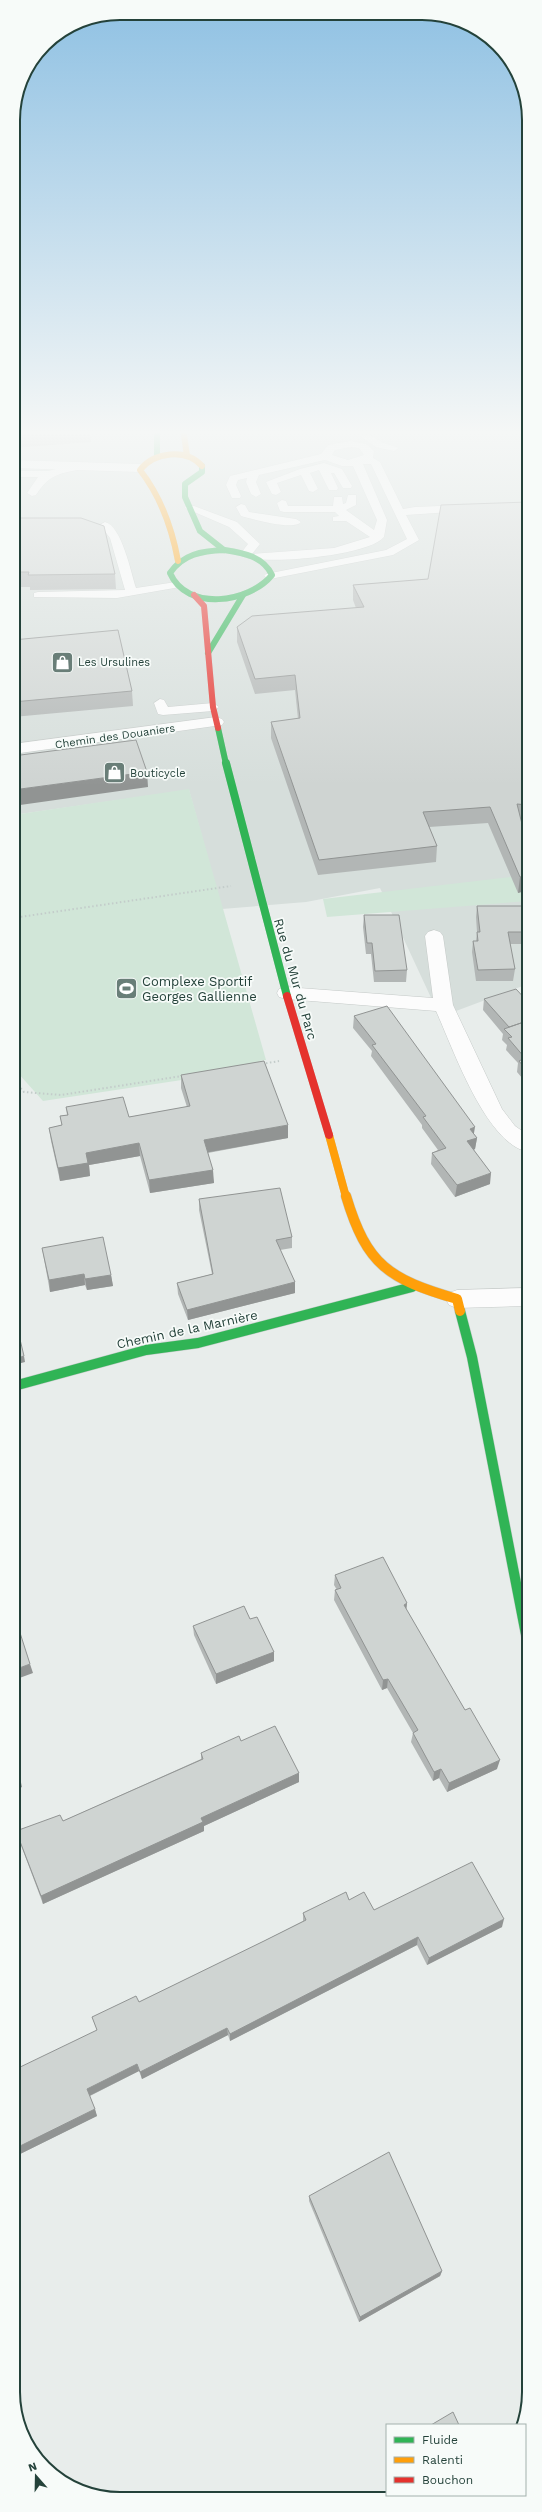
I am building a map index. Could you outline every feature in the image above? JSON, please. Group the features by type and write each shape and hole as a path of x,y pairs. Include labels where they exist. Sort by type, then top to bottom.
{"street":[{"path":"177,552 178,561"},
{"path":"197,552 178,561 170,573 176,586 194,595 210,598 243,595 257,590 266,584 270,576 268,566 251,555 236,552"},
{"name":"Rue du Mur du Parc","path":"194,595 204,606 214,714 255,883 286,993 356,1226 367,1251 380,1266 412,1287"},
{"path":"208,653 229,615 243,595"},
{"name":"Chemin des Douaniers","path":"20,748 214,714"},
{"path":"434,936 443,1005 493,1112 508,1131 522,1141"},
{"path":"286,993 443,1005"},
{"path":"412,1287 457,1299 522,1297"},
{"name":"Chemin de la Marnière","path":"20,1384 146,1350 206,1341 412,1287"},
{"path":"457,1299 472,1357 522,1614"}],"lane":[{"path":"119,552 132,593"},
{"path":"251,555 294,552"},
{"path":"270,576 390,552"},
{"path":"38,595 117,596 176,586"},
{"path":"160,703 163,711 214,714"}],"path":[{"path":"20,917 255,883"},
{"path":"256,1065 306,1058"},
{"path":"20,1087 24,1092 61,1095 186,1076"}],"shaded area":[{"path":"20,552 522,552 522,986 440,1017 380,888 306,902 222,909 189,790 20,814"}],"green space":[{"name":"Complexe Sportif Georges Gallienne","path":"189,789 266,1060 259,1061 261,1068 43,1101 20,1075 20,814"},
{"path":"522,876 522,901 327,917 323,899"}],"building":[{"path":"20,552 110,552 115,574 28,575 29,572 20,572"},
{"path":"433,552 522,552 522,804 517,804 522,824 522,876 520,877 490,807 423,812 437,846 319,860 271,722 300,718 295,675 255,679 237,627 252,616 364,607 353,585 428,579"},
{"path":"118,630 132,691 20,701 20,639"},
{"path":"136,740 147,772 20,789 20,755"},
{"path":"477,906 522,906 522,932 508,932 515,969 478,970 473,941 478,941 477,932 480,932"},
{"path":"364,915 399,915 407,970 375,971 372,943 367,943"},
{"path":"516,989 522,996 522,1054 508,1038 512,1037 504,1029 521,1023 509,1027 484,999"},
{"path":"387,1006 475,1127 470,1129 477,1138 467,1141 491,1173 457,1185 432,1153 446,1148 423,1117 426,1116 372,1045 376,1044 354,1016"},
{"path":"264,1061 288,1125 204,1140 213,1170 149,1180 139,1143 86,1153 88,1163 58,1168 49,1128 62,1125 60,1116 68,1115 66,1107 123,1097 129,1117 190,1106 181,1075"},
{"path":"280,1188 292,1237 276,1240 295,1282 187,1310 177,1283 213,1274 199,1199"},
{"path":"103,1237 111,1275 85,1279 84,1274 49,1280 42,1248"},
{"path":"20,1339 24,1356 20,1357"},
{"path":"383,1557 407,1603 404,1605 465,1710 470,1708 500,1760 449,1783 441,1769 434,1772 413,1733 418,1730 388,1679 383,1680 335,1590 341,1588 335,1575"},
{"path":"244,1606 250,1619 257,1617 274,1652 216,1674 193,1626"},
{"path":"20,1633 30,1664 20,1668"},
{"path":"275,1726 299,1773 201,1818 203,1822 41,1896 20,1841 20,1830 60,1815 63,1821 203,1759 201,1753 239,1736 241,1741"},
{"path":"472,1862 504,1919 429,1958 418,1937 230,2034 227,2028 140,2072 137,2064 87,2089 95,2109 20,2146 20,2067 97,2030 92,2017 136,1996 139,2002 264,1941 306,1920 303,1913 346,1892 349,1900 364,1892 374,1910"},
{"path":"389,2152 442,2271 360,2317 309,2196"},
{"path":"453,2412 459,2424 433,2424"}],"traffic: fast":[{"path":"200,552 186,557 180,561 170,573 177,585 183,590 193,595 218,599 244,595 265,584 272,575 265,564 252,556 239,552"},
{"path":"208,653 243,595"},
{"path":"218,728 237,811 287,996"},
{"path":"20,1384 146,1350 198,1343 412,1287"},
{"path":"460,1311 472,1357 522,1614"}],"traffic: slow":[{"path":"177,552 178,561"},
{"path":"329,1135 349,1208 364,1244 374,1259 394,1276 420,1288 457,1299 460,1311"}],"traffic: jam":[{"path":"194,595 204,606 213,707 218,728"},
{"path":"287,996 329,1135"}],"place":[{"name":"Les Ursulines","path":"63,662"},
{"name":"Bouticycle","path":"115,773"},
{"name":"Complexe Sportif Georges Gallienne","path":"127,988"}]}
